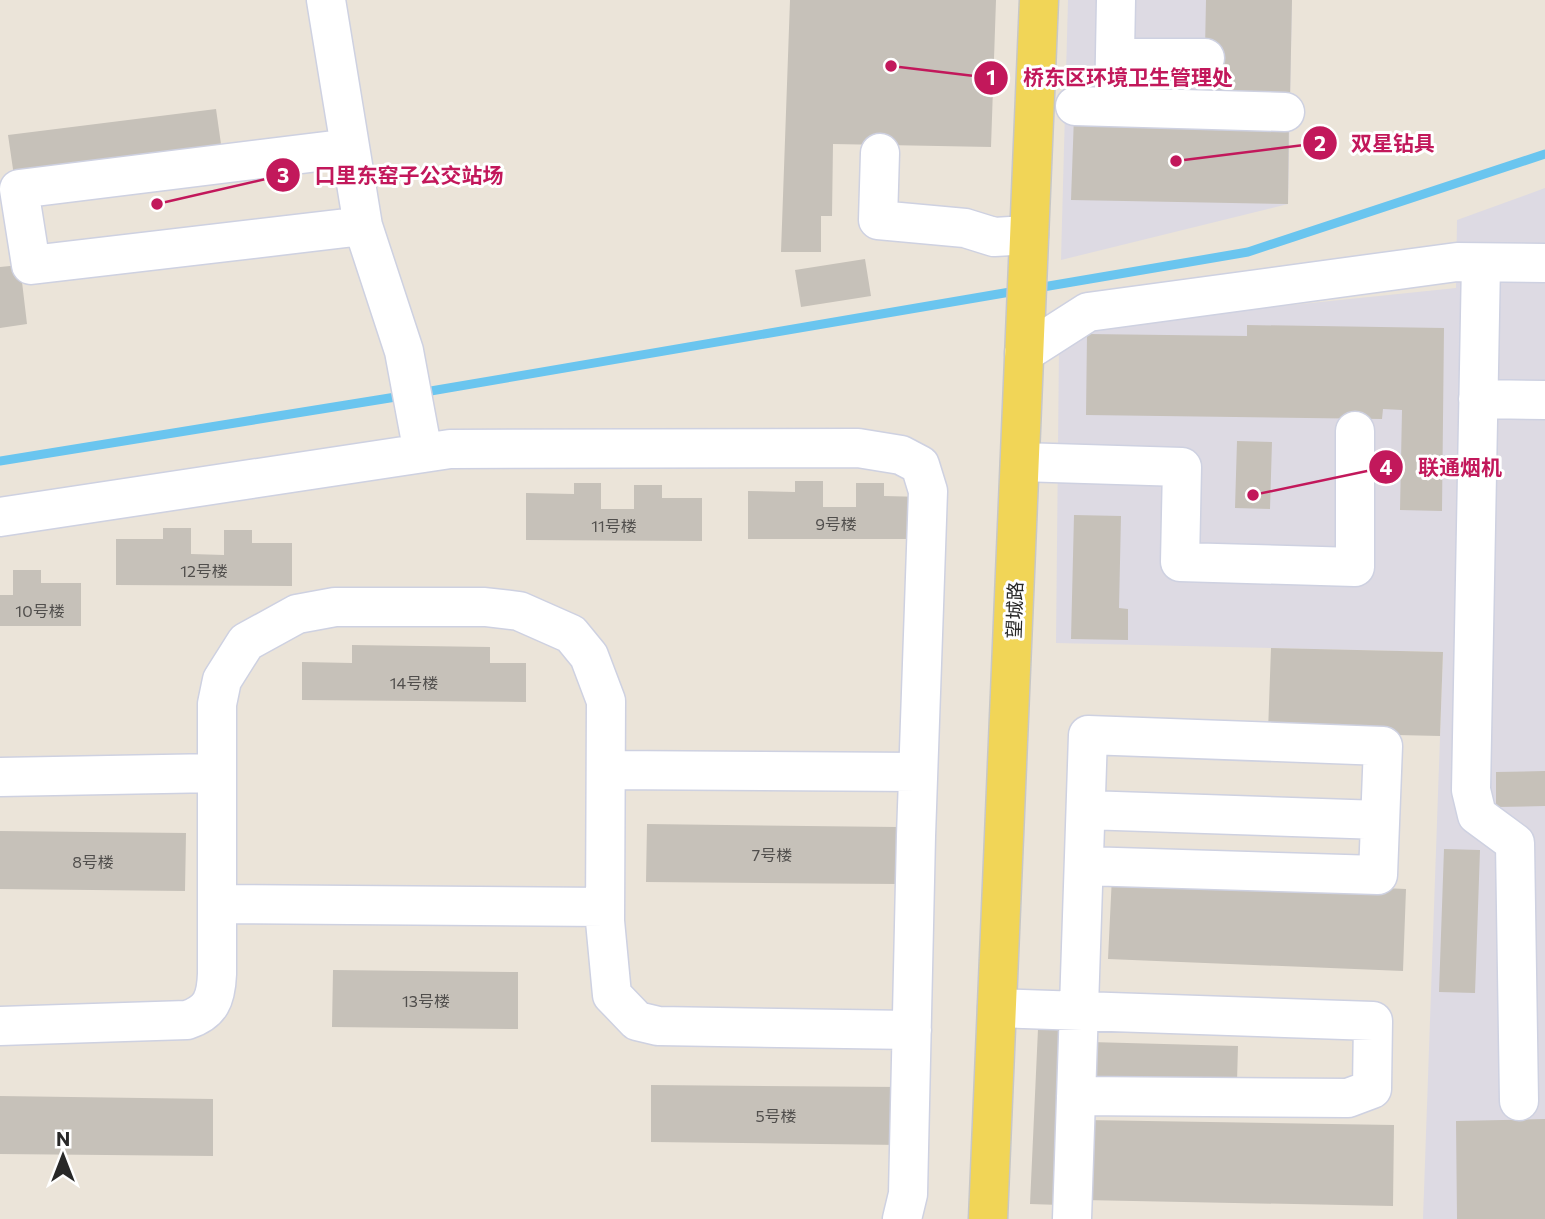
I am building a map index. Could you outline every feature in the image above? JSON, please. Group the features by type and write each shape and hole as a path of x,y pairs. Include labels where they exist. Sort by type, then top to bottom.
{"main road":[{"name":"望城路","path":"988,1219 1039,0"}],"street":[{"path":"326,0 363,226 404,351 420,442"},
{"path":"1114,107 1116,0"},
{"path":"1115,58 1205,58"},
{"path":"1075,106 1285,111"},
{"path":"350,148 19,189 31,265 363,226"},
{"path":"880,153 878,220 965,228 994,237 1029,237"},
{"path":"1025,339 1088,312 1469,262 1545,263"},
{"path":"1469,262 1478,399 1471,790 1477,815 1516,843 1520,1101"},
{"path":"1478,399 1545,400"},
{"path":"1020,462 1182,467 1180,562 1355,567 1355,431"},
{"path":"0,517 420,442 450,449 788,446 858,448 901,455 920,465 928,491 908,1195 902,1219"},
{"path":"0,1026 187,1020 202,1015 211,1006 216,993 217,704 222,680 246,642 297,614 349,607 485,607 519,611 571,634 589,656 600,678 608,728 605,907 612,995 619,1006 637,1021 658,1026 912,1030"},
{"path":"1072,1219 1088,735 1383,746 1378,875 1084,866"},
{"path":"607,770 918,772"},
{"path":"0,777 217,773"},
{"path":"1086,810 1380,820"},
{"path":"217,904 605,907"},
{"path":"997,1008 1079,1013 1373,1021 1372,1089 1348,1098 1076,1096"}],"shaded area":[{"path":"1068,0 1292,0 1288,204 1061,260"},
{"path":"1545,188 1545,1219 1423,1219 1443,652 1056,643 1059,347 1089,326 1456,288 1457,220"}],"building":[{"path":"790,0 996,0 991,147 833,144 832,216 821,216 821,252 781,252"},
{"path":"1206,0 1292,0 1290,100 1204,97"},
{"path":"216,109 222,151 14,176 8,135"},
{"path":"1074,116 1289,119 1288,204 1071,200"},
{"path":"865,259 871,296 801,307 795,270"},
{"path":"20,265 27,324 0,328 0,267"},
{"path":"1247,325 1444,328 1442,511 1400,510 1402,410 1383,409 1382,419 1086,415 1087,334 1247,336"},
{"path":"1237,441 1272,442 1270,509 1235,508"},
{"path":"795,481 823,481 823,507 856,507 856,483 884,483 884,496 924,497 924,539 748,539 748,491 795,492"},
{"path":"574,483 601,483 601,509 634,509 634,485 662,485 662,498 702,498 702,541 526,540 526,493 574,494"},
{"path":"1074,515 1121,516 1119,608 1128,609 1128,640 1071,639"},
{"path":"163,528 191,528 191,554 224,555 224,530 252,530 252,543 292,543 292,586 116,585 116,539 163,539"},
{"path":"13,570 41,570 41,583 81,583 81,626 0,626 0,595 13,595"},
{"path":"352,645 490,647 490,663 526,663 526,702 302,700 302,662 352,663"},
{"path":"1271,648 1443,652 1440,736 1268,732"},
{"path":"1545,771 1545,806 1496,807 1496,772"},
{"path":"647,824 897,827 896,884 646,882"},
{"path":"0,831 186,833 185,891 0,889"},
{"path":"1444,849 1480,850 1475,993 1439,992"},
{"path":"1112,876 1406,889 1403,971 1108,959"},
{"path":"333,970 518,972 518,1029 332,1027"},
{"path":"1038,1029 1067,1030 1060,1205 1030,1204"},
{"path":"1090,1042 1238,1046 1237,1082 1089,1079"},
{"path":"651,1085 902,1087 901,1145 651,1142"},
{"path":"0,1096 213,1099 213,1156 0,1154"},
{"path":"1545,1119 1545,1219 1457,1219 1456,1121"},
{"path":"1085,1120 1394,1125 1393,1206 1083,1200"}],"waterway":[{"path":"1037,288 1248,252 1545,154"},
{"path":"419,393 1016,291"},
{"path":"0,461 402,396"}],"place":[{"name":"桥东区环境卫生管理处","path":"891,66"},
{"name":"双星钻具","path":"1176,161"},
{"name":"口里东窑子公交站场","path":"157,204"},
{"name":"联通烟机","path":"1253,495"}]}
